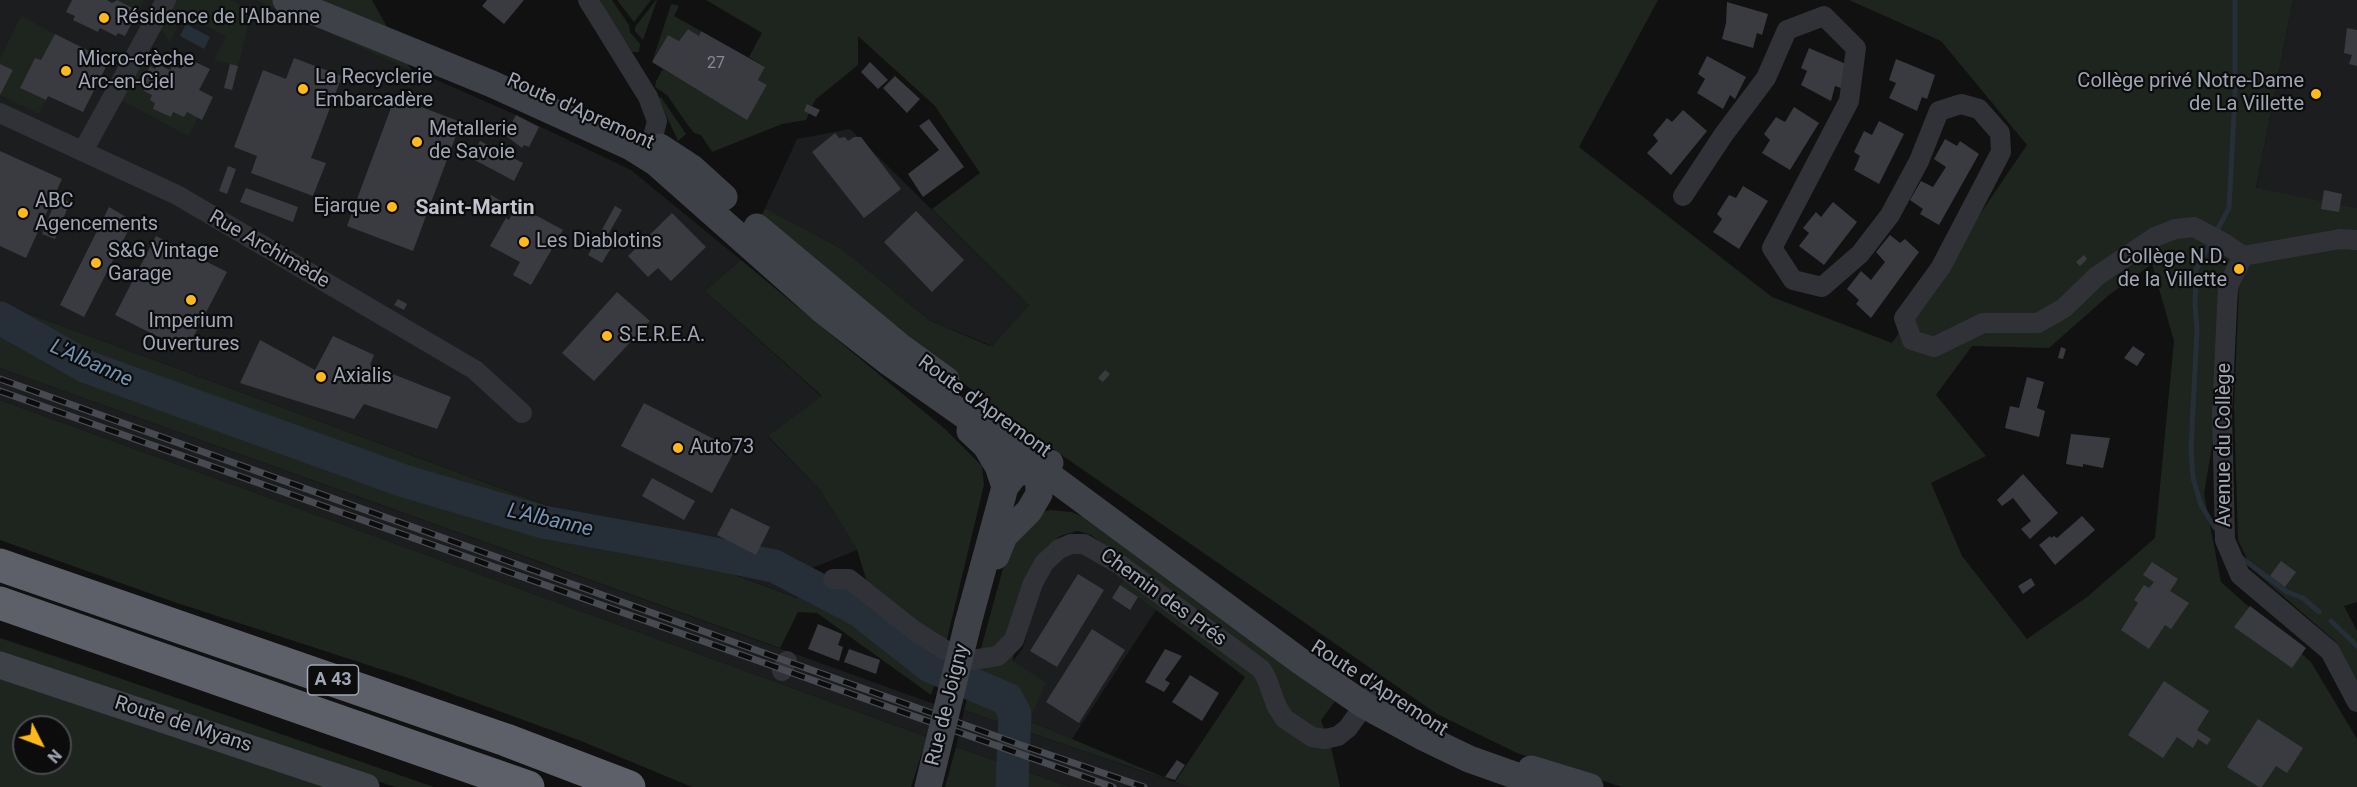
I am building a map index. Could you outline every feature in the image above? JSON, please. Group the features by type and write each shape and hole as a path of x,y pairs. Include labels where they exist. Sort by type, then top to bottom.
{"highway":[{"name":"A 43","path":"0,565 506,740 629,787"},
{"name":"A 43","path":"0,603 528,787"}],"main road":[{"name":"Route d'Apremont","path":"286,0 492,84 630,147 648,148 692,168 769,238 903,348 1044,458 1276,621 1370,698 1469,759 1548,787"},
{"name":"Route d'Apremont","path":"648,148 696,196 821,309 890,363 1044,458 1112,522 1300,661 1370,698 1476,748 1517,764 1590,787"},
{"path":"890,363 986,446 998,466 1005,487"},
{"path":"1005,487 1016,474 1044,458"},
{"name":"Rue de Joigny","path":"968,623 1004,536 1029,511 1039,494 1044,458"},
{"name":"Rue de Joigny","path":"928,787 968,623 1005,487"},
{"name":"Rue de Joigny","path":"1029,511 1051,503 1074,504 1112,522"},
{"name":"Route de Myans","path":"0,664 366,787"}],"street":[{"path":"82,152 166,0"},
{"path":"588,0 648,97 657,121 648,148"},
{"path":"1683,196 1724,134 1766,78 1787,30 1824,16 1856,48 1850,101 1772,248 1793,280 1822,287 1860,254 1890,215 1919,161 1939,111 1961,104 1978,109 2000,133 2001,152 1941,267 1904,318 1912,340 1934,347 1983,323 2038,322 2064,308 2097,276 2155,237 2175,229 2194,227 2243,256 2340,239 2357,240"},
{"name":"Rue Archimède","path":"0,112 177,195 475,370 522,413"},
{"name":"Avenue du Collège","path":"2243,256 2228,286 2222,413 2225,540 2240,575 2330,651 2357,702"},
{"name":"Chemin des Prés","path":"833,579 849,579 915,631 945,650 972,660 998,656 1014,640 1033,583 1044,563 1059,549 1071,544 1084,544 1119,564 1261,669 1266,676 1277,707 1285,718 1312,737 1325,739 1338,736 1348,728 1370,698"}],"shaded area":[{"path":"0,0 255,0 516,115 631,170 741,260 705,291 822,397 768,437 820,490 857,550 810,569 798,598 0,303"},
{"path":"117,0 144,0 138,11"},
{"path":"174,0 230,0 252,9 238,66 214,60 226,36 183,15 170,42 160,27"},
{"path":"255,0 372,0 411,70"},
{"path":"597,0 612,0 629,25 630,32 640,44 639,52 632,52"},
{"path":"617,0 651,0 634,22"},
{"path":"656,0 643,40 635,31 635,27"},
{"path":"706,0 1658,0 1579,147 1772,297 1892,343 2027,145 1941,41 1849,0 2293,0 2256,188 2357,208 2357,602 2344,606 2357,631 2357,683 2336,642 2252,569 2238,540 2234,406 2239,288 2204,494 2221,582 2311,662 2357,739 2357,787 1622,787 1517,753 1437,714 1018,425 879,319 761,218 765,208 842,249 929,320 985,344 992,346 1029,305 932,209 980,173 935,106 858,36 858,65 815,100 806,120 782,124 712,152 701,135 694,133 667,95 655,87 663,69 747,119 767,85 758,80 765,67 749,57 762,33","holes":["2152,264 2174,341 2155,538 2087,597 2027,639 1962,556 1931,483 1986,456 1936,395 1972,346 2049,348 2109,295"]},
{"name":"Collège privé Notre-Dame de La Villette","path":"2293,0 2357,0 2357,208 2256,189"},
{"path":"671,5 679,6 674,16 701,31 699,36 688,29 679,41 668,35 652,62"},
{"path":"21,16 55,34 41,60 35,58 20,88 46,100 39,114 0,95 13,70 0,64 0,59"},
{"path":"186,24 210,37 204,49 180,36"},
{"path":"147,52 173,65 170,70 158,64 141,84 146,87 144,91 152,95 155,103 153,109 170,117 173,112 184,117 187,112 198,118 188,136 121,100"},
{"path":"661,97 686,134 678,141 658,98"},
{"path":"850,129 1029,305 992,346 929,320 842,249 765,208 797,139"},
{"path":"741,260 945,429 982,466 984,485 946,643 867,582 857,550 820,490 768,436 822,396 705,291"},
{"path":"0,303 797,598 810,569 864,595 944,655 931,695 817,613 798,612 780,648 0,368"},
{"path":"0,368 937,705 927,737 0,400"},
{"path":"0,400 927,737 911,787 692,787 581,741 411,679 171,601 0,540"},
{"path":"1050,510 1071,512 1087,518 1336,700 1321,720 1331,747 1340,787 1189,787 964,710 1010,543 1042,512","holes":["1078,531 1091,535 1259,658 1124,579 1120,585 1245,677 1175,782 1029,721 1046,683 1013,661 1017,612 1033,563 1047,546 1060,536"]},
{"path":"1070,552 1091,555 1124,579 1121,585 1156,610 1072,739 1029,721 1013,661 1023,648 1038,595 1052,564"},
{"path":"0,638 434,787 395,787 0,653"},
{"path":"0,676 334,787 0,787"},
{"path":"964,710 1189,787 1070,787 956,747"},
{"path":"956,747 1070,787 945,787"}],"building":[{"name":"Résidence de l'Albanne","path":"72,0 107,0 112,3 117,0 138,11 125,36 118,33 116,36 100,28 98,32 73,20 75,16 66,12"},
{"path":"487,0 524,0 504,24 482,6"},
{"path":"1727,2 1768,14 1762,35 1757,33 1753,48 1722,39 1726,23"},
{"path":"2347,28 2357,30 2357,66 2349,64 2352,55 2344,53"},
{"path":"688,29 699,36 701,31 765,67 758,80 767,85 747,120 652,62 668,35 679,41"},
{"name":"Micro-crèche Arc-en-Ciel","path":"55,34 109,61 83,112 48,96 46,100 20,88 35,58 41,60"},
{"path":"1809,48 1846,64 1841,88 1835,86 1831,101 1801,85 1807,71 1801,68"},
{"path":"1707,56 1746,77 1735,99 1730,95 1723,109 1697,93 1705,79 1698,74"},
{"path":"187,58 210,69 199,90 213,97 202,120 187,112 184,117 173,112 171,117 153,109 155,103 150,100 152,95 144,91 146,87 141,84 150,66 155,69 157,64 170,70 173,65 181,69"},
{"path":"294,58 342,76 311,158 326,163 313,196 251,173 257,156 234,147 263,70 286,79"},
{"path":"1896,59 1935,75 1927,99 1922,97 1917,111 1889,98 1896,83 1889,80"},
{"path":"870,62 888,80 878,89 861,72"},
{"path":"0,64 13,70 0,95"},
{"path":"230,64 238,66 232,90 224,88"},
{"path":"895,76 920,99 907,113 883,88"},
{"path":"395,97 461,122 413,251 347,226"},
{"path":"807,104 820,110 816,117 804,111"},
{"path":"1794,107 1819,123 1790,170 1762,153 1770,140 1764,134 1776,117 1785,122"},
{"path":"1683,110 1707,131 1671,175 1647,153 1658,141 1653,135 1667,118 1672,122"},
{"path":"516,115 539,127 529,147 524,145 522,148 505,135"},
{"path":"929,119 964,167 923,197 908,174 939,150 919,126"},
{"path":"1879,121 1904,134 1879,184 1854,170 1860,156 1854,152 1864,131 1872,135"},
{"path":"835,133 839,138 845,137 848,141 854,137 861,137 901,189 864,218 812,152"},
{"path":"1945,139 1957,146 1960,141 1979,154 1939,225 1920,214 1923,209 1910,200 1921,181 1933,187 1946,167 1934,159"},
{"path":"480,141 523,163 514,181 471,158"},
{"name":"ABC Agencements","path":"0,151 62,179 26,258 0,246"},
{"path":"228,166 236,169 227,194 219,191"},
{"path":"1743,186 1768,201 1739,249 1713,232 1722,219 1717,214 1729,195 1736,198"},
{"path":"246,188 298,207 293,222 240,202"},
{"path":"2324,190 2342,194 2339,212 2321,209"},
{"path":"491,195 501,201 496,211 485,205"},
{"path":"57,197 70,202 55,239 42,234"},
{"path":"1833,202 1857,222 1824,265 1799,246 1809,233 1803,228 1816,212 1821,217"},
{"name":"Les Diablotins","path":"517,205 563,230 531,285 513,275 520,262 490,246 506,218 509,220"},
{"path":"615,206 622,210 606,238 614,243 602,263 588,255"},
{"name":"S&G Vintage Garage","path":"109,207 133,221 84,317 60,305"},
{"path":"916,211 964,260 932,292 884,242"},
{"path":"672,213 706,247 671,281 658,268 648,277 628,256"},
{"path":"1890,235 1900,243 1905,239 1919,252 1871,318 1856,304 1859,300 1847,289 1861,271 1871,280 1885,262 1876,252"},
{"path":"156,236 227,272 186,351 115,315"},
{"path":"2084,255 2087,259 2080,266 2076,262"},
{"name":"S.E.R.E.A.","path":"617,292 650,321 594,381 562,353"},
{"path":"398,299 407,304 404,310 394,305"},
{"name":"Axialis","path":"333,336 374,355 370,365 451,397 437,429 364,404 354,419 240,383 260,340 315,370"},
{"path":"2133,346 2145,354 2137,366 2124,358"},
{"path":"2061,347 2066,349 2063,359 2058,358"},
{"path":"1105,370 1110,374 1103,382 1098,378"},
{"path":"2027,377 2044,382 2037,408 2045,411 2039,437 2005,428 2010,406 2019,408"},
{"name":"Auto73","path":"644,403 735,450 712,493 621,446"},
{"path":"2071,434 2110,438 2103,468 2083,464 2083,467 2066,464"},
{"path":"2023,474 2058,513 2030,539 2021,529 2031,521 2013,498 2002,506 1997,500"},
{"path":"652,478 695,501 684,520 642,496"},
{"path":"731,508 770,527 756,555 717,535"},
{"path":"2082,516 2095,530 2055,565 2039,545 2050,536 2057,538"},
{"path":"2281,561 2296,572 2285,587 2270,576"},
{"path":"2152,562 2178,579 2170,591 2189,603 2171,629 2165,625 2149,649 2121,630 2138,603 2134,600 2144,585 2149,588 2154,582 2143,575"},
{"path":"1078,574 1104,590 1057,667 1030,651"},
{"path":"2031,578 2035,585 2023,594 2018,586"},
{"path":"1120,585 1138,597 1130,610 1112,598"},
{"path":"2250,606 2306,648 2292,668 2234,627"},
{"path":"818,624 842,634 838,645 843,647 839,661 808,649"},
{"path":"1092,629 1125,650 1079,723 1046,702"},
{"path":"849,649 880,660 876,674 844,662"},
{"path":"1165,649 1182,656 1165,680 1170,683 1164,692 1145,682"},
{"path":"1190,675 1219,693 1202,721 1172,702"},
{"path":"2164,681 2209,711 2197,730 2211,739 2207,745 2198,739 2193,748 2177,737 2163,758 2128,735"},
{"path":"2258,719 2303,748 2287,773 2276,766 2262,787 2227,767"},
{"path":"1177,760 1185,765 1175,780 1165,777"}],"waterway":[{"path":"2215,528 2201,505 2193,478 2191,448 2197,330 2196,270 2229,208 2235,95 2235,0"},
{"name":"L'Albanne","path":"0,318 87,367 404,481 543,522 774,566 860,611 930,666 1007,699 1015,714 1012,787"},
{"path":"2243,559 2287,592 2303,598 2319,612"},
{"path":"2331,621 2357,646"}],"railway":[{"path":"0,379 1018,744 1144,787"},
{"path":"0,391 1113,787"}],"place":[{"name":"Résidence de l'Albanne","path":"104,18"},
{"name":"Micro-crèche Arc-en-Ciel","path":"66,71"},
{"name":"La Recyclerie Embarcadère","path":"303,89"},
{"name":"Collège privé Notre-Dame de La Villette","path":"2316,94"},
{"name":"Metallerie de Savoie","path":"417,142"},
{"name":"Ejarque","path":"392,207"},
{"name":"ABC Agencements","path":"23,213"},
{"name":"Les Diablotins","path":"524,242"},
{"name":"S&G Vintage Garage","path":"96,263"},
{"name":"Collège N.D. de la Villette","path":"2239,269"},
{"name":"Imperium Ouvertures","path":"191,300"},
{"name":"S.E.R.E.A.","path":"607,336"},
{"name":"Axialis","path":"321,377"},
{"name":"Auto73","path":"678,448"}],"district":[{"name":"Saint-Martin","path":"475,209"}]}
